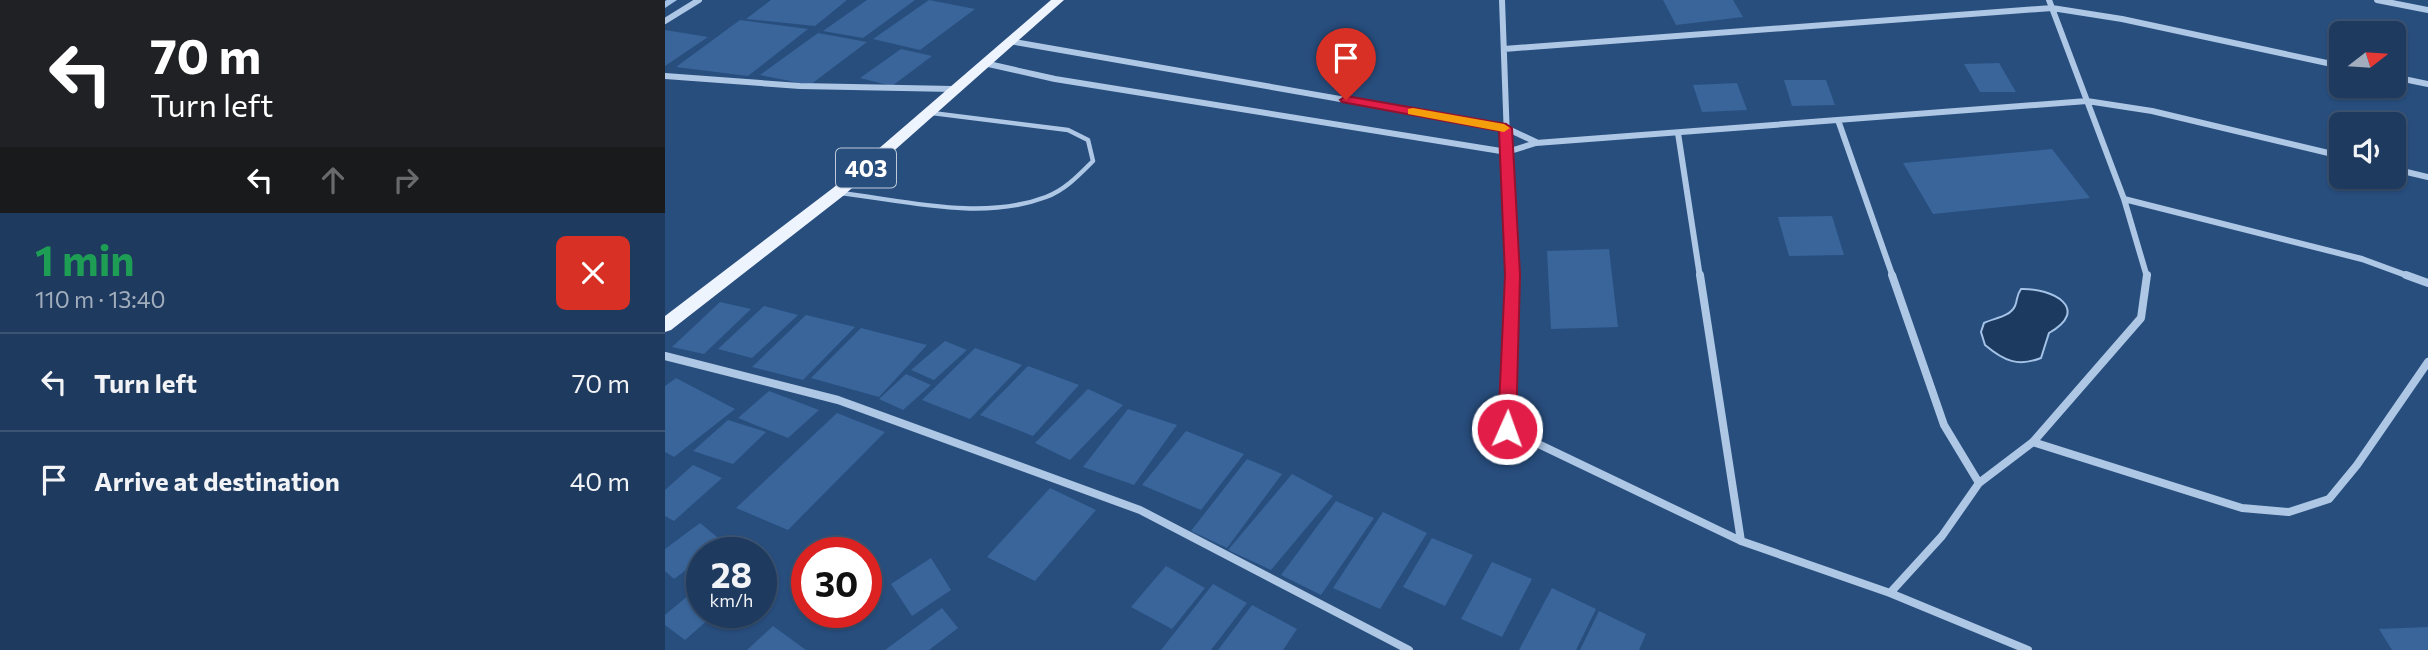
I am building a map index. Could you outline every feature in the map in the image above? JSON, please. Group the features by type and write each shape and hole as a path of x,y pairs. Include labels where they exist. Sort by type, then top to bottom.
{"main road":[{"name":"403","path":"665,325 838,192 1058,0"}],"street":[{"path":"665,21 699,0"},
{"path":"1502,0 1512,275 1507,429 1741,541 1889,593 2028,650"},
{"path":"2377,0 2428,10"},
{"path":"1504,49 2050,4 2329,63"},
{"path":"1889,593 1942,537 1979,482 2033,442 2141,318 2148,280 2124,199 2050,4"},
{"path":"1009,41 1506,128 1536,143"},
{"path":"983,63 1055,79 1507,152 1536,143 2087,101 2153,111 2329,153"},
{"path":"665,76 800,86 953,89"},
{"path":"2406,79 2428,84"},
{"path":"1838,120 1944,425 1979,482"},
{"path":"1678,133 1741,541"},
{"path":"2406,172 2428,177"},
{"path":"2124,199 2363,259 2428,283"},
{"path":"665,356 838,401 1140,510 1409,650"},
{"path":"2033,442 2242,508 2289,512 2329,499 2357,465 2428,362"}],"lane":[{"path":"838,192 956,206 1007,207 1044,198 1074,182 1093,162 1088,140 1068,130 930,113"}],"water":[{"path":"2021,289 2055,296 2067,308 2067,316 2049,333 2041,358 2025,362 2011,361 1999,355 1985,345 1981,332 1984,323 2013,310"}],"building":[{"path":"771,0 847,0 815,26 746,19"},
{"path":"867,0 915,0 863,38 823,31"},
{"path":"929,0 975,9 920,50 873,39"},
{"path":"1663,0 1733,0 1743,17 1676,25"},
{"path":"740,20 808,29 748,76 676,67"},
{"path":"665,30 708,37 665,66"},
{"path":"818,33 867,42 810,85 760,75"},
{"path":"901,49 932,56 892,86 860,78"},
{"path":"1999,63 2016,92 1980,92 1964,64"},
{"path":"1784,80 1826,80 1835,105 1792,106"},
{"path":"1737,83 1747,110 1702,112 1693,85"},
{"path":"2052,149 2090,198 1933,214 1903,163"},
{"path":"1832,216 1844,255 1789,256 1778,217"},
{"path":"1609,249 1618,327 1551,329 1547,251"},
{"path":"720,302 751,309 704,354 672,347"},
{"path":"764,306 798,315 752,358 718,349"},
{"path":"806,315 855,327 803,380 752,367"},
{"path":"861,328 927,345 879,397 811,378"},
{"path":"945,341 967,350 934,380 911,370"},
{"path":"975,348 1022,365 970,419 922,400"},
{"path":"1028,366 1079,385 1033,436 980,415"},
{"path":"906,374 931,385 903,410 879,399"},
{"path":"676,378 735,409 674,457 665,452 665,386"},
{"path":"1088,389 1123,405 1070,460 1035,443"},
{"path":"769,391 819,410 788,438 738,418"},
{"path":"1128,409 1177,425 1134,485 1083,467"},
{"path":"837,413 885,432 788,530 736,508"},
{"path":"728,420 766,432 733,464 693,451"},
{"path":"1186,431 1244,454 1201,510 1142,485"},
{"path":"1247,459 1282,474 1227,548 1191,531"},
{"path":"693,465 722,478 674,521 665,516 665,490"},
{"path":"1292,474 1333,496 1271,570 1228,550"},
{"path":"1050,488 1096,510 1035,581 987,557"},
{"path":"1336,501 1374,518 1321,595 1281,575"},
{"path":"1383,512 1427,533 1380,609 1333,588"},
{"path":"700,523 717,537 686,537 686,570 674,579 665,571 665,549"},
{"path":"1432,538 1473,555 1445,606 1403,587"},
{"path":"931,558 951,590 912,616 891,584"},
{"path":"1492,562 1532,579 1502,637 1461,619"},
{"path":"1166,566 1205,588 1172,629 1131,607"},
{"path":"1213,584 1247,603 1211,650 1161,650"},
{"path":"1552,588 1596,609 1576,650 1519,650"},
{"path":"686,597 686,628 699,628 685,640 665,625 665,615"},
{"path":"1252,605 1297,629 1283,650 1218,650"},
{"path":"942,608 958,628 929,650 885,650"},
{"path":"1599,611 1646,634 1639,650 1580,650"},
{"path":"2428,627 2428,650 2392,650 2379,629"},
{"path":"771,628 776,628 806,650 747,650"}],"waterway":[{"path":"665,5 673,0"}],"slow traffic":[{"path":"1413,112 1504,128"}],"route":[{"path":"1346,100 1506,128 1512,275 1507,429"}]}
